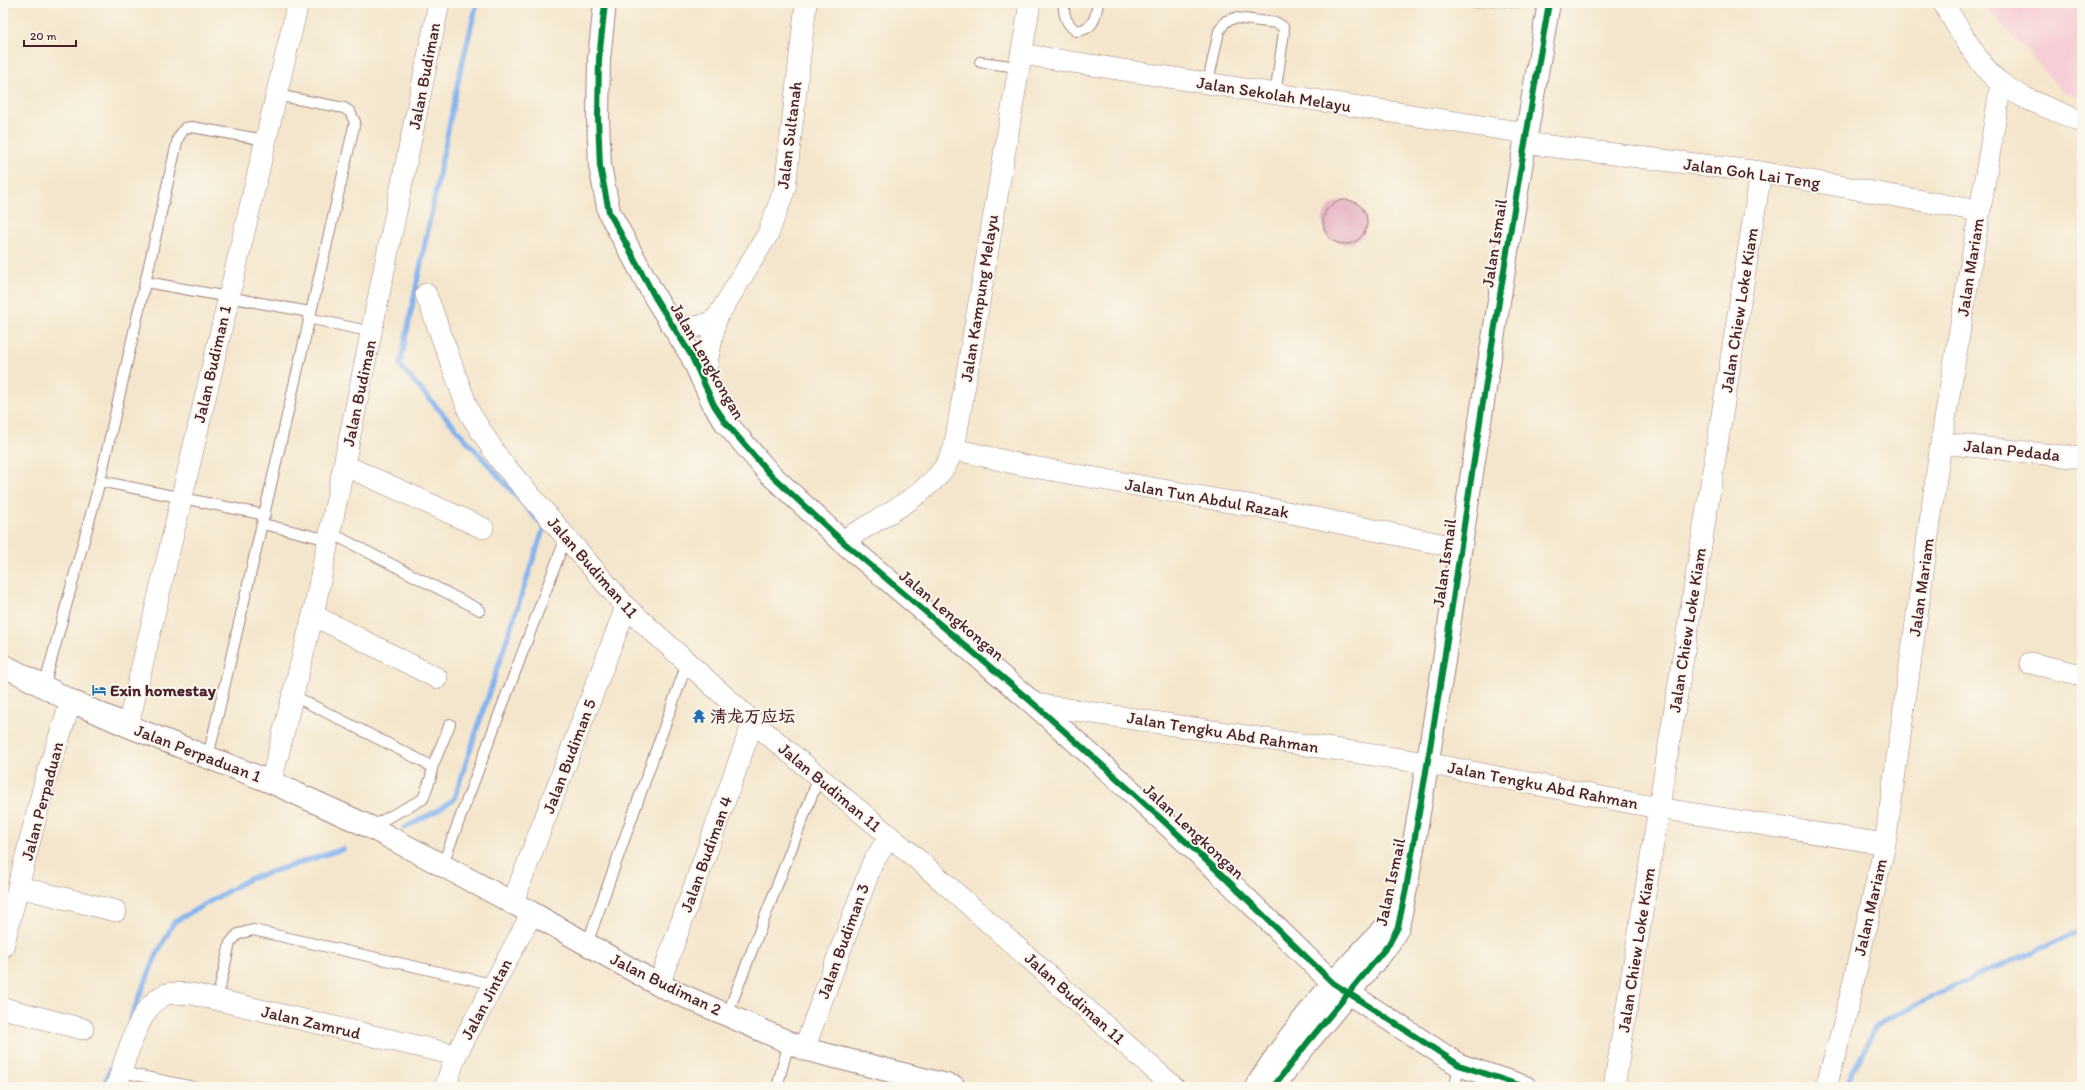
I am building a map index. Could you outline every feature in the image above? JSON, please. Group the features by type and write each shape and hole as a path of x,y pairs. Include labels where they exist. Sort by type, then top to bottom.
{"street":[{"name":"Jalan Budiman 1","path":"128,726 298,3"},
{"name":"Jalan Budiman","path":"271,782 312,615 372,332 439,3"},
{"name":"Jalan Lengkongan","path":"605,3 599,59 598,118 600,166 609,212 668,319 691,355 703,382 726,424 769,473 842,540 1034,704 1222,874 1340,988 1459,1065 1525,1087"},
{"name":"Jalan Sultanah","path":"703,382 716,319 768,234 785,188 806,3"},
{"name":"Jalan Kampung Melayu","path":"842,540 905,503 930,483 944,468 954,449 1030,3"},
{"name":"Jalan Ismail","path":"1273,1087 1340,988 1364,947 1401,911 1447,642 1460,548 1525,138 1549,3"},
{"path":"1943,3 1980,61 2001,84 2082,122"},
{"name":"Jalan Sekolah Melayu","path":"1019,61 1208,82 1525,138"},
{"name":"Jalan Mariam","path":"1826,1087 1845,1019 1885,844 1942,443 2001,84"},
{"name":"Jalan Goh Lai Teng","path":"1525,138 1761,172 1979,211"},
{"name":"Jalan Chiew Loke Kiam","path":"1614,1087 1761,172"},
{"name":"Jalan Budiman 11","path":"426,294 469,412 500,459 626,607 753,722 923,864 1174,1087"},
{"path":"668,319 681,325 691,327 703,326 716,319"},
{"name":"Jalan Pedada","path":"1942,443 2082,458"},
{"name":"Jalan Tun Abdul Razak","path":"954,449 1022,465 1287,512 1460,548"},
{"path":"344,465 483,528"},
{"name":"Jalan Budiman 5","path":"512,904 626,607"},
{"path":"312,615 437,678"},
{"path":"2030,663 2082,675"},
{"name":"Jalan Perpaduan 1","path":"3,665 71,701 128,726 271,782 370,827 394,840"},
{"name":"Jalan Perpaduan","path":"3,947 45,781 71,701"},
{"name":"Jalan Tengku Abd Rahman","path":"1034,704 1426,762 1658,808 1885,844"},
{"name":"Jalan Budiman 4","path":"659,985 753,722"},
{"name":"Jalan Budiman 3","path":"796,1046 872,864 889,837"},
{"name":"Jalan Budiman 2","path":"394,840 512,904 532,913 659,985 796,1046 954,1087"},
{"path":"19,886 116,910"},
{"name":"Jalan Jintan","path":"445,1087 456,1055 492,984 532,913"},
{"name":"Jalan Ismail","path":"1256,1087 1293,1034 1340,988"},
{"name":"Jalan Zamrud","path":"119,1080 142,1017 152,1003 166,994 192,994 456,1055"},
{"path":"3,1008 84,1029"}],"lane":[{"path":"1064,3 1063,11 1068,24 1076,30 1084,30 1092,25 1095,19 1098,3"},
{"path":"1208,82 1219,31 1226,21 1235,18 1277,23 1284,27 1284,32 1275,95"},
{"path":"980,62 1019,61"},
{"path":"208,757 264,520 309,315 355,122 350,112 344,108 276,95"},
{"path":"44,687 100,481 178,138 182,132 192,126 265,140"},
{"path":"146,282 309,315 372,332"},
{"path":"100,481 181,498 329,536 480,610"},
{"path":"442,866 566,537"},
{"path":"587,944 687,663"},
{"path":"292,695 424,762 432,768"},
{"path":"370,827 423,799 431,777 432,768 450,724"},
{"path":"727,1015 819,777"},
{"path":"217,1000 230,943 238,934 253,930 492,984"},
{"path":"777,1087 796,1046"},
{"path":"1455,1087 1459,1065"},
{"path":"119,1080 194,1087"}],"shaded area":[{"path":"1981,3 2082,3 2082,99 2060,90 2030,54"}],"green space":[{"path":"1464,3 1517,3 1516,9"}],"building":[{"path":"1341,200 1349,200 1361,206 1367,218 1367,226 1361,238 1349,244 1341,244 1329,238 1323,226 1323,218 1329,206"}],"waterway":[{"path":"404,828 438,810 454,799 544,527 400,366 460,72 477,3"},
{"path":"130,1019 156,956 174,922 249,879 343,849"},
{"path":"1845,1087 1875,1028 1885,1020 1969,979 2082,931"},
{"path":"103,1087 116,1056"}],"cycle path":[{"path":"605,3 599,59 598,118 600,166 609,212 656,299 691,355 714,405 726,423 769,473 842,541 1034,704 1131,791 1222,875 1333,983 1459,1065 1525,1087"},
{"path":"1273,1087 1389,944 1398,927 1406,889 1432,733 1496,321 1549,3"}],"place":[{"name":"Exin homestay","path":"99,690"},
{"name":"清龙万应坛","path":"699,716"}]}
